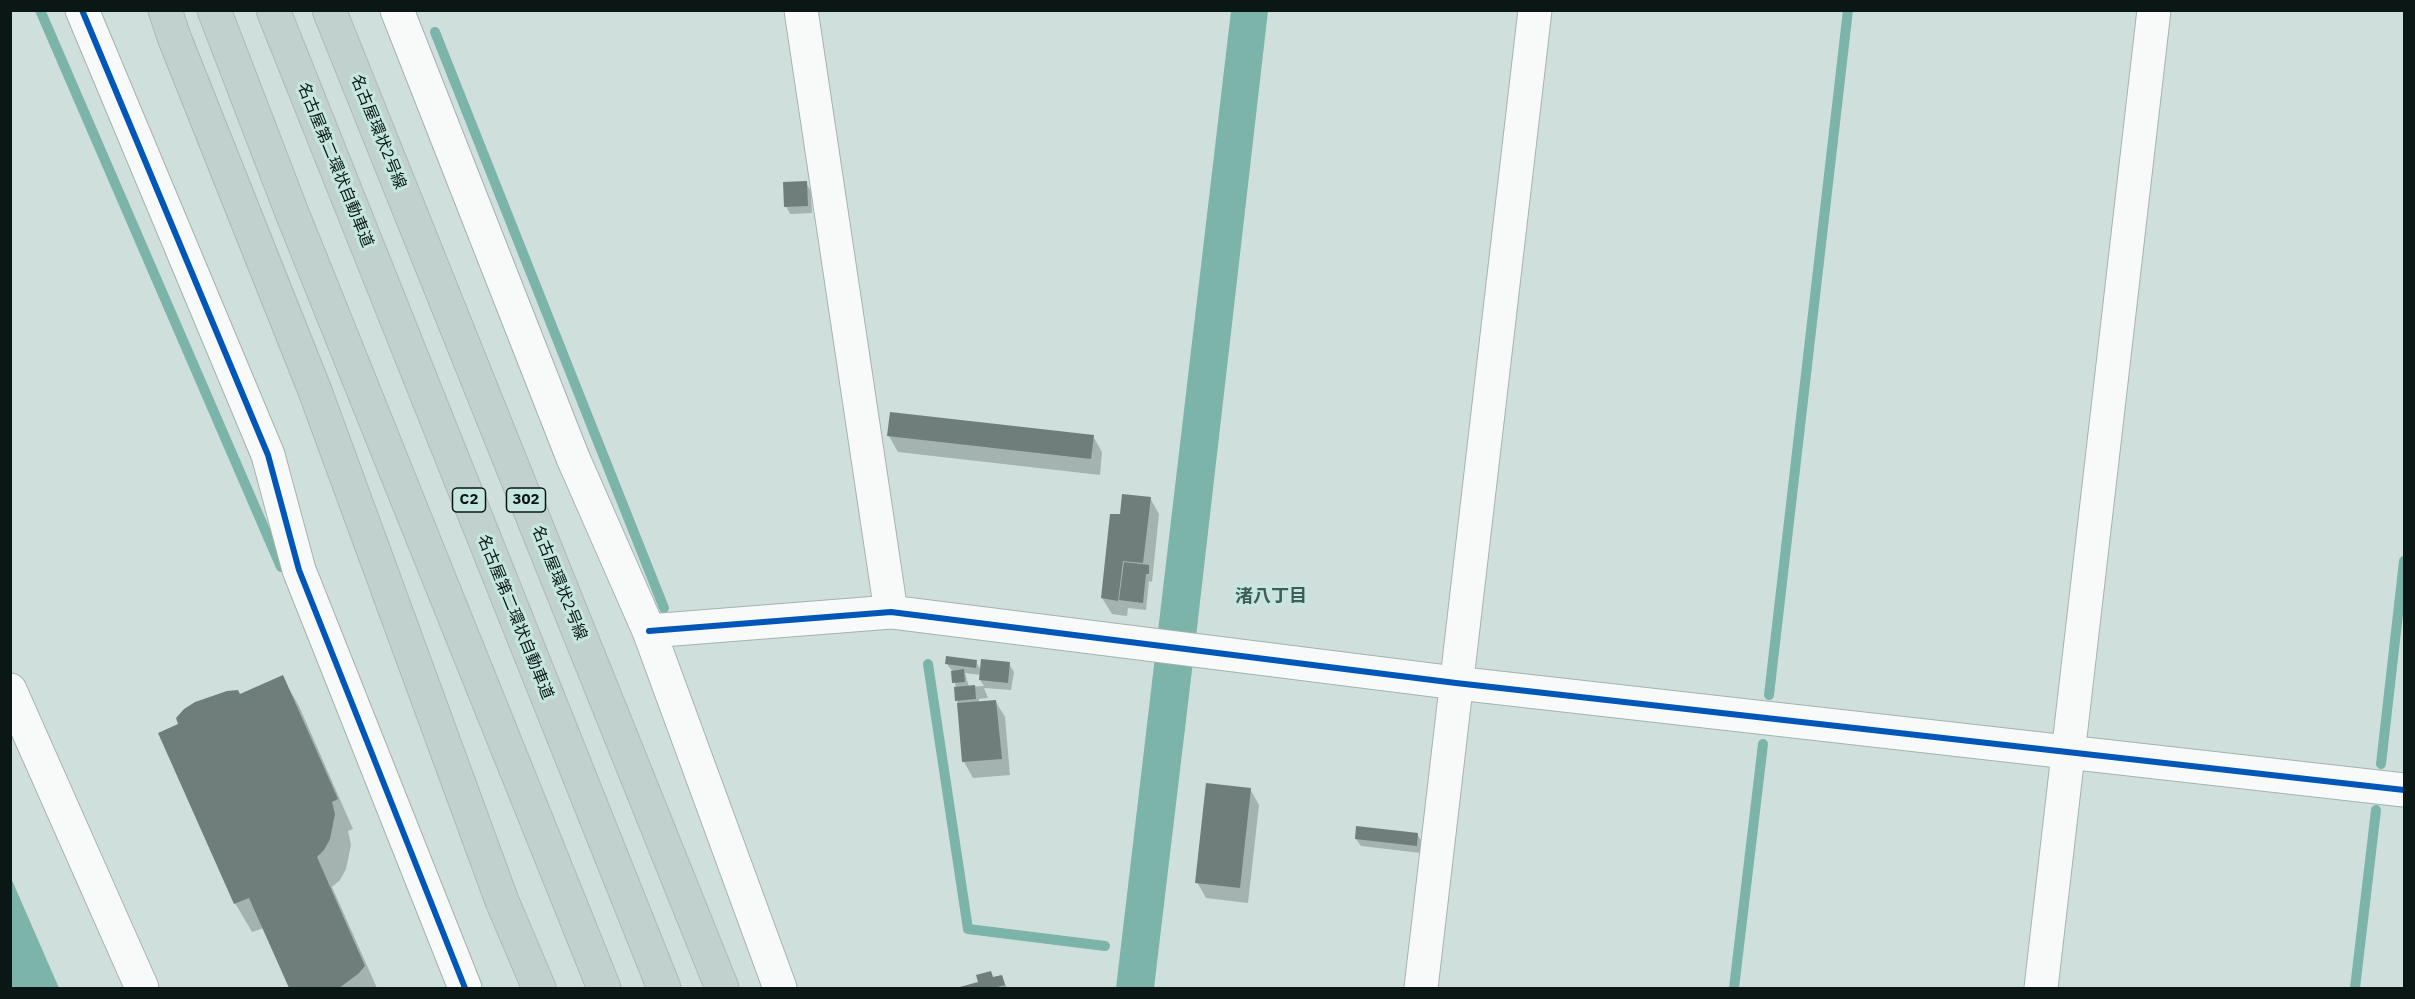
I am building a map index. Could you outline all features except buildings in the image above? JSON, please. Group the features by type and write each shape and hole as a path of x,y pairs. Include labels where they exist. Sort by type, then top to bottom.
{"highway":[{"path":"165,10 315,391 502,901 540,988"},
{"path":"214,10 292,213 604,988"},
{"name":"名古屋第二環状自動車道","path":"273,10 664,988"},
{"name":"名古屋環状2号線","path":"329,10 722,988"}],"street":[{"path":"82,10 268,455 299,570 465,988"},
{"path":"397,10 573,458 649,631 780,988"},
{"path":"801,10 891,612"},
{"path":"1421,988 1535,10"},
{"path":"2041,988 2154,10"},
{"path":"649,631 891,612 1456,683 2404,790"},
{"path":"10,690 142,988"}],"shaded area":[{"path":"1231,11 1268,11 1197,628 1154,988 1116,988"},
{"path":"11,878 59,988 11,988"}],"waterway":[{"path":"40,10 281,567"},
{"path":"1769,695 1848,10"},
{"path":"435,32 664,608"},
{"path":"2381,764 2404,561"},
{"path":"928,664 968,929 1105,946"},
{"path":"1734,988 1763,744"},
{"path":"2355,988 2376,810"}],"cycle path":[{"path":"82,10 268,455 299,570 465,988"},
{"path":"649,631 891,612 1456,683 2404,790"}],"district":[{"name":"渚八丁目","path":"1271,597"}]}
